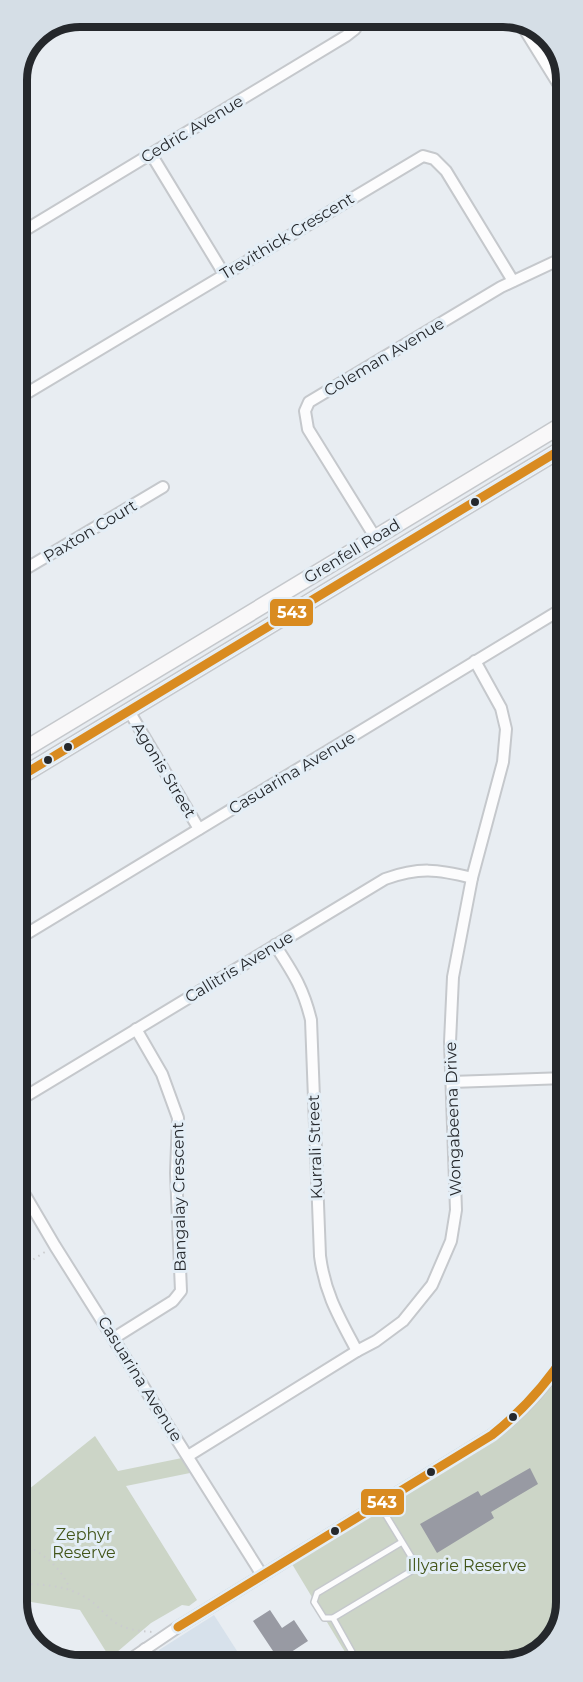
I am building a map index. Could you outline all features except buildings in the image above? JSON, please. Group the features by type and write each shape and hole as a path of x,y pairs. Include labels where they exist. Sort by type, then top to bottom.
{"main road":[{"name":"Grenfell Road","path":"27,749 556,428"},
{"name":"Grenfell Road","path":"27,773 556,452"},
{"path":"375,537 385,555"},
{"path":"118,693 129,711"}],"street":[{"name":"Cedric Avenue","path":"27,229 346,36 355,29 354,27"},
{"path":"527,33 556,80"},
{"path":"151,154 224,274"},
{"name":"Trevithick Crescent","path":"27,393 423,156 434,159 446,171 513,281"},
{"name":"Coleman Avenue","path":"375,537 308,429 305,411 309,402 513,281 556,261"},
{"name":"Paxton Court","path":"27,568 163,487"},
{"name":"Casuarina Avenue","path":"27,934 556,612"},
{"name":"Wongabeena Drive","path":"188,1456 376,1341 403,1321 432,1285 451,1241 456,1210 450,1042 453,977 472,878 503,762 506,729 501,708 475,661"},
{"name":"Agonis Street","path":"129,711 200,829"},
{"name":"Callitris Avenue","path":"27,1096 385,879 408,871 440,870 472,878"},
{"name":"Kurrali Street","path":"275,945 305,996 310,1020 323,1281 333,1306 357,1351"},
{"name":"Bangalay Crescent","path":"114,1338 173,1301 181,1291 176,1173 178,1118 162,1074 136,1029"},
{"path":"452,1082 556,1078"},
{"name":"Casuarina Avenue","path":"27,1199 262,1575"},
{"path":"136,1655 492,1434 527,1406 556,1370"},
{"path":"145,1649 149,1655"}],"lane":[{"path":"379,1503 415,1563 413,1570 333,1618 324,1618 314,1602 317,1593 402,1542"},
{"path":"333,1618 352,1655"}],"path":[{"path":"27,1263 55,1246"},
{"path":"27,1546 53,1562 65,1577 70,1590"},
{"path":"27,1584 70,1590 85,1596 113,1622 136,1630 152,1632"}],"shaded area":[{"path":"214,1615 240,1655 162,1655 159,1650"}],"green space":[{"name":"Illyarie Reserve","path":"556,1366 556,1609 551,1625 545,1634 532,1646 510,1655 340,1655 345,1652 289,1559 492,1435"},
{"name":"Zephyr Reserve","path":"95,1436 118,1471 182,1458 190,1473 126,1486 197,1600 189,1606 182,1605 151,1623 114,1655 108,1655 80,1610 27,1601 27,1491"}],"transit line":[{"name":"543","path":"27,773 556,452"},
{"name":"543","path":"178,1627 492,1435 533,1397 556,1367"}]}
